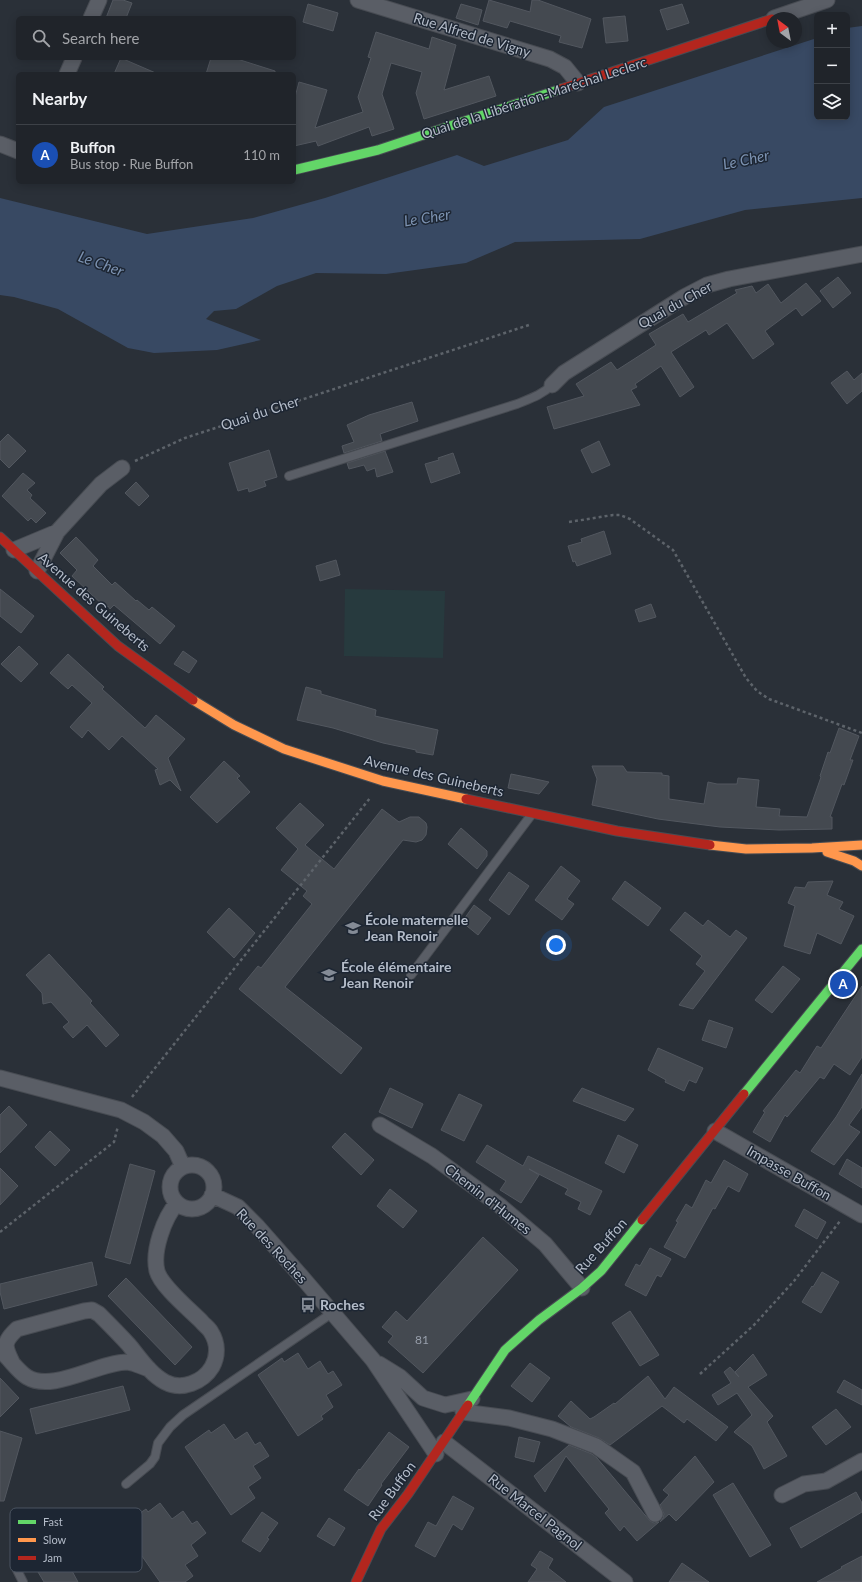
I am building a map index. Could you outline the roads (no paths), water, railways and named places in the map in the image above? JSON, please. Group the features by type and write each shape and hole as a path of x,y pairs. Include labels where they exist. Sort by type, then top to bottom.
{"street":[{"path":"92,16 99,0"},
{"name":"Rue Alfred de Vigny","path":"358,0 550,59 565,67 578,83"},
{"name":"Quai de la Libération-Maréchal Leclerc","path":"791,12 827,0"},
{"name":"Quai de la Libération-Maréchal Leclerc","path":"296,170 378,150 766,20"},
{"path":"68,72 73,60"},
{"path":"0,144 16,151"},
{"name":"Quai du Cher","path":"552,385 564,373 684,297 707,285 729,279 862,254"},
{"path":"37,571 57,532 101,484 122,468"},
{"path":"14,550 57,532"},
{"name":"Avenue des Guineberts","path":"0,537 118,646 186,696 234,725 277,746 383,781 617,831 684,842 746,849 812,848 862,845"},
{"path":"812,848 854,861 862,866"},
{"name":"Rue Buffon","path":"356,1582 381,1529 408,1494 440,1448 505,1350 539,1320 582,1288 601,1271 862,949"},
{"path":"0,1078 121,1110 144,1122 163,1136 176,1150 183,1166"},
{"name":"Chemin d'Humes","path":"380,1125 432,1156 499,1205 545,1244 582,1288"},
{"name":"Impasse Buffon","path":"715,1131 856,1211"},
{"path":"183,1166 198,1166 205,1169 210,1174 214,1188 212,1195 209,1201 197,1208 183,1207 177,1203 173,1197 170,1190 170,1183 173,1176 183,1166"},
{"name":"Rue des Roches","path":"212,1195 238,1207 258,1226 373,1360 440,1448"},
{"path":"0,1331 17,1329 92,1310 99,1314 150,1369 166,1382 181,1386 196,1383 208,1374 216,1360 216,1345 211,1332 163,1283 155,1261 156,1251 163,1229 172,1209 177,1203"},
{"path":"12,1362 6,1349 6,1342 9,1336 17,1329"},
{"path":"0,1350 26,1376 38,1382 50,1382 118,1363 130,1362 150,1369"},
{"name":"Rue des Roches","path":"373,1360 400,1377 423,1398 445,1405 472,1398"},
{"path":"463,1412 516,1420 552,1429 596,1446 634,1472 655,1514"},
{"name":"Rue Marcel Pagnol","path":"440,1448 625,1582"},
{"path":"782,1495 804,1484 826,1481 862,1462"}],"lane":[{"path":"289,476 517,404 538,395 552,385"},
{"path":"411,975 533,813"},
{"path":"126,1484 150,1464 155,1457 158,1443 170,1427 183,1415 332,1313"},
{"path":"18,1572 23,1582"}],"water":[{"name":"Le Cher","path":"862,26 862,198 745,210 640,239 515,242 466,263 386,274 316,273 277,286 236,309 214,311 206,319 261,340 217,350 154,353 128,348 58,309 14,297 0,295 0,198 147,234 253,218 325,198 457,155 484,166 568,140 604,107 786,48 802,48 802,43 814,39 814,120 850,120 850,28"}],"place":[{"name":"École maternelle Jean Renoir","path":"353,928"},
{"name":"École élémentaire Jean Renoir","path":"329,975"},
{"name":"Buffon","path":"843,984"},
{"name":"Roches","path":"308,1305"}]}
